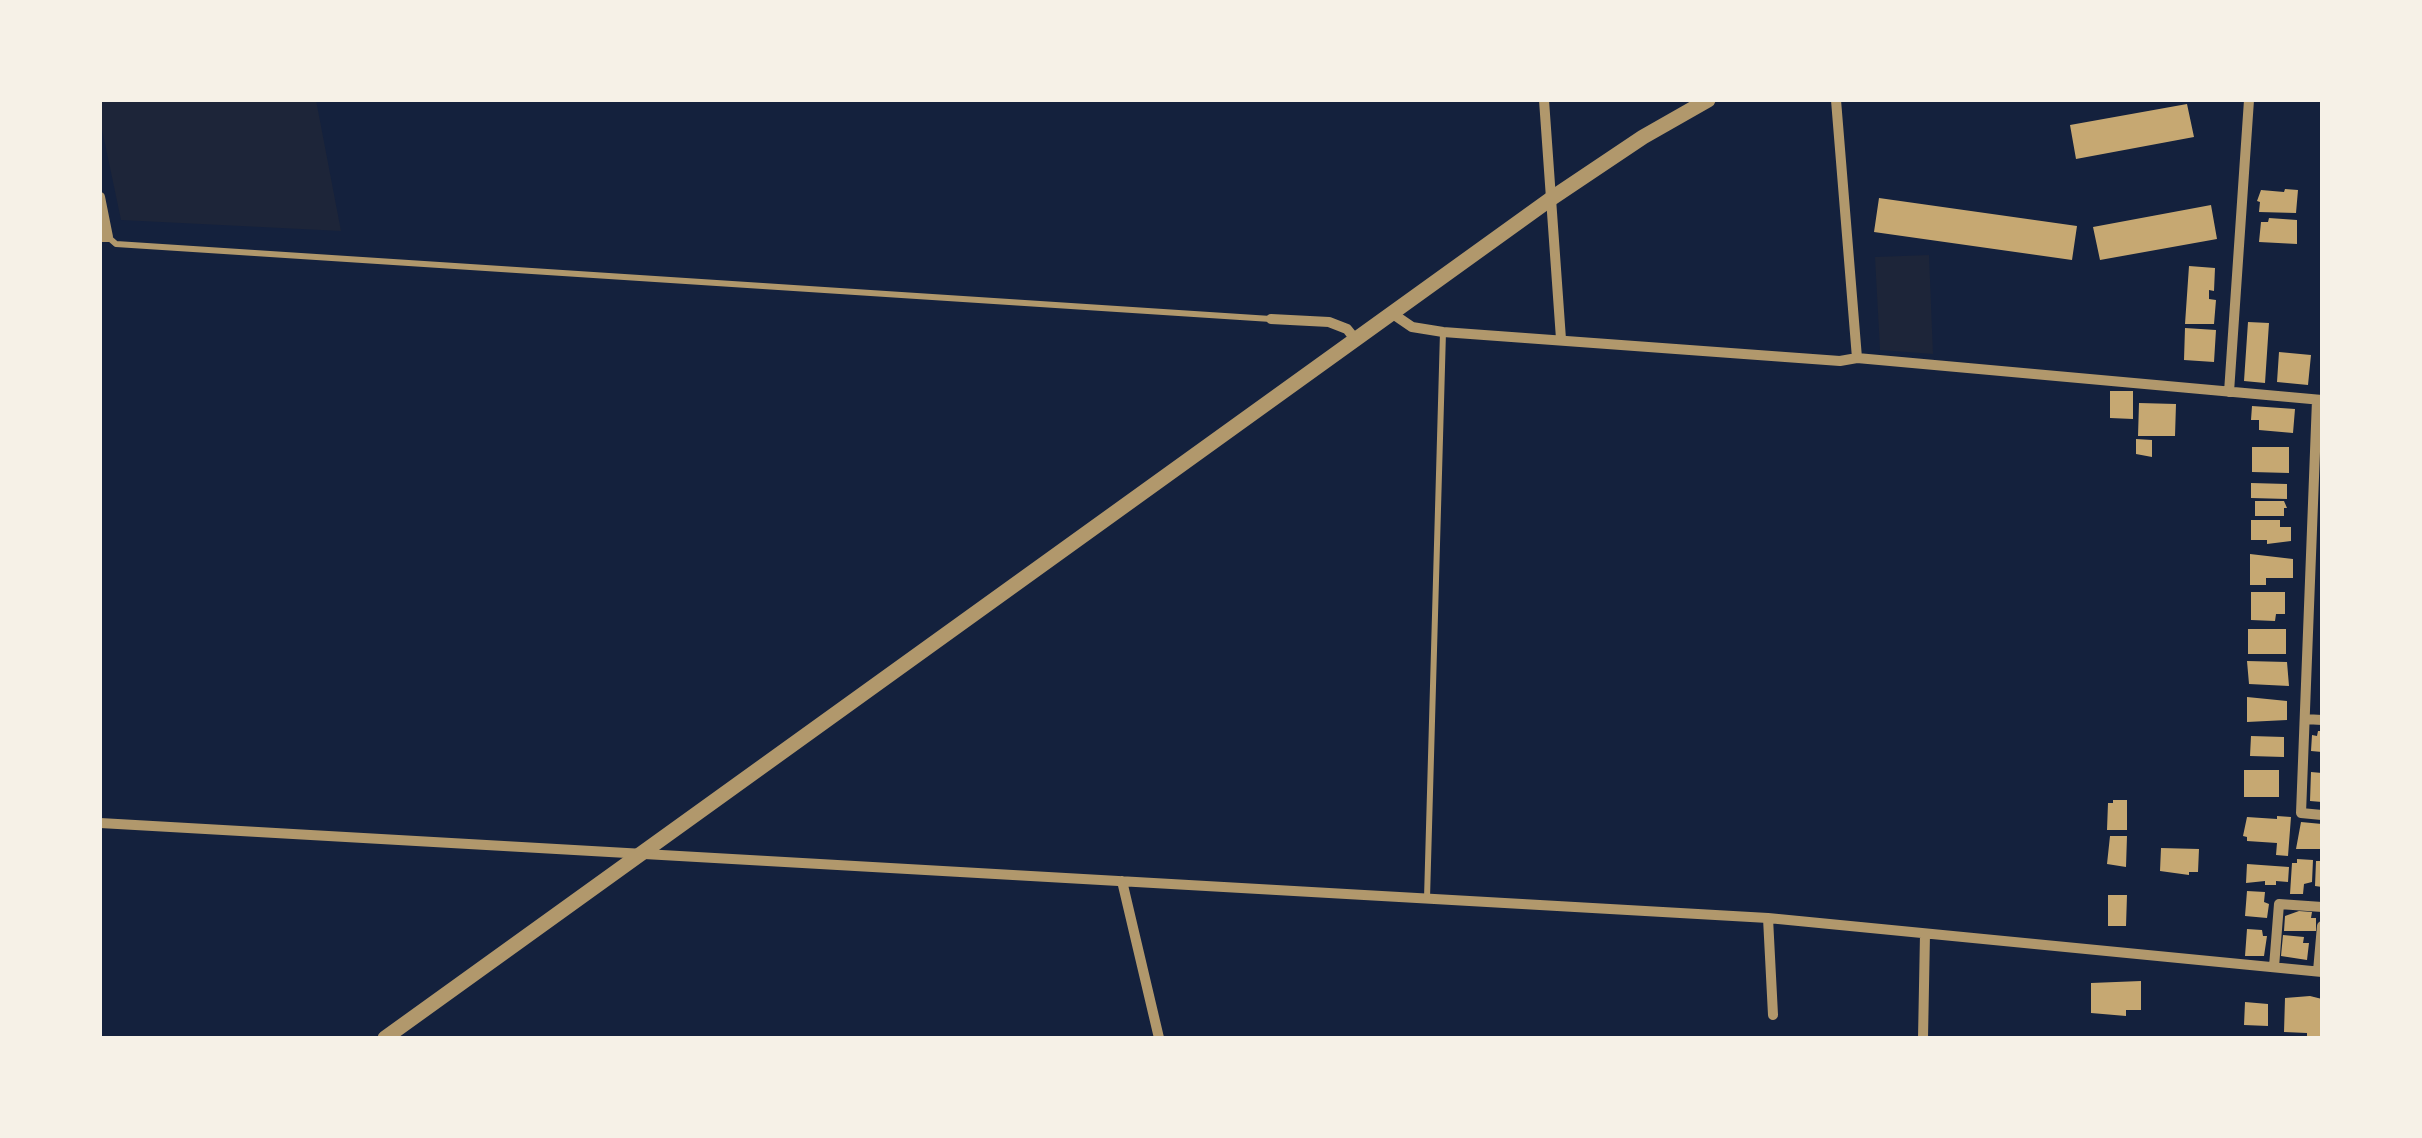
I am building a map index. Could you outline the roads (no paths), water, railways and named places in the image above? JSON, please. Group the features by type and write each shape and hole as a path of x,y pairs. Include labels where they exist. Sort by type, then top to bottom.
{"street":[{"path":"1544,100 1562,339"},
{"path":"385,1038 1552,198 1643,137 1708,100"},
{"path":"1836,100 1857,358"},
{"path":"2228,392 2248,100"},
{"path":"100,197 104,237"},
{"path":"1393,314 1412,327 1443,332 1840,361 1857,358 2320,400 2301,813 2322,814"},
{"path":"1271,318 1330,322 1347,329 1356,340"},
{"path":"2308,625 2322,626"},
{"path":"2305,719 2322,720"},
{"path":"100,823 1768,918 2320,971 2322,926"},
{"path":"1122,881 1159,1038"},
{"path":"2274,967 2279,904 2322,907"},
{"path":"1768,918 1773,1016"},
{"path":"1923,1038 1925,934"}],"lane":[{"path":"104,237 116,244 1271,318"},
{"path":"1427,898 1443,332"}]}
